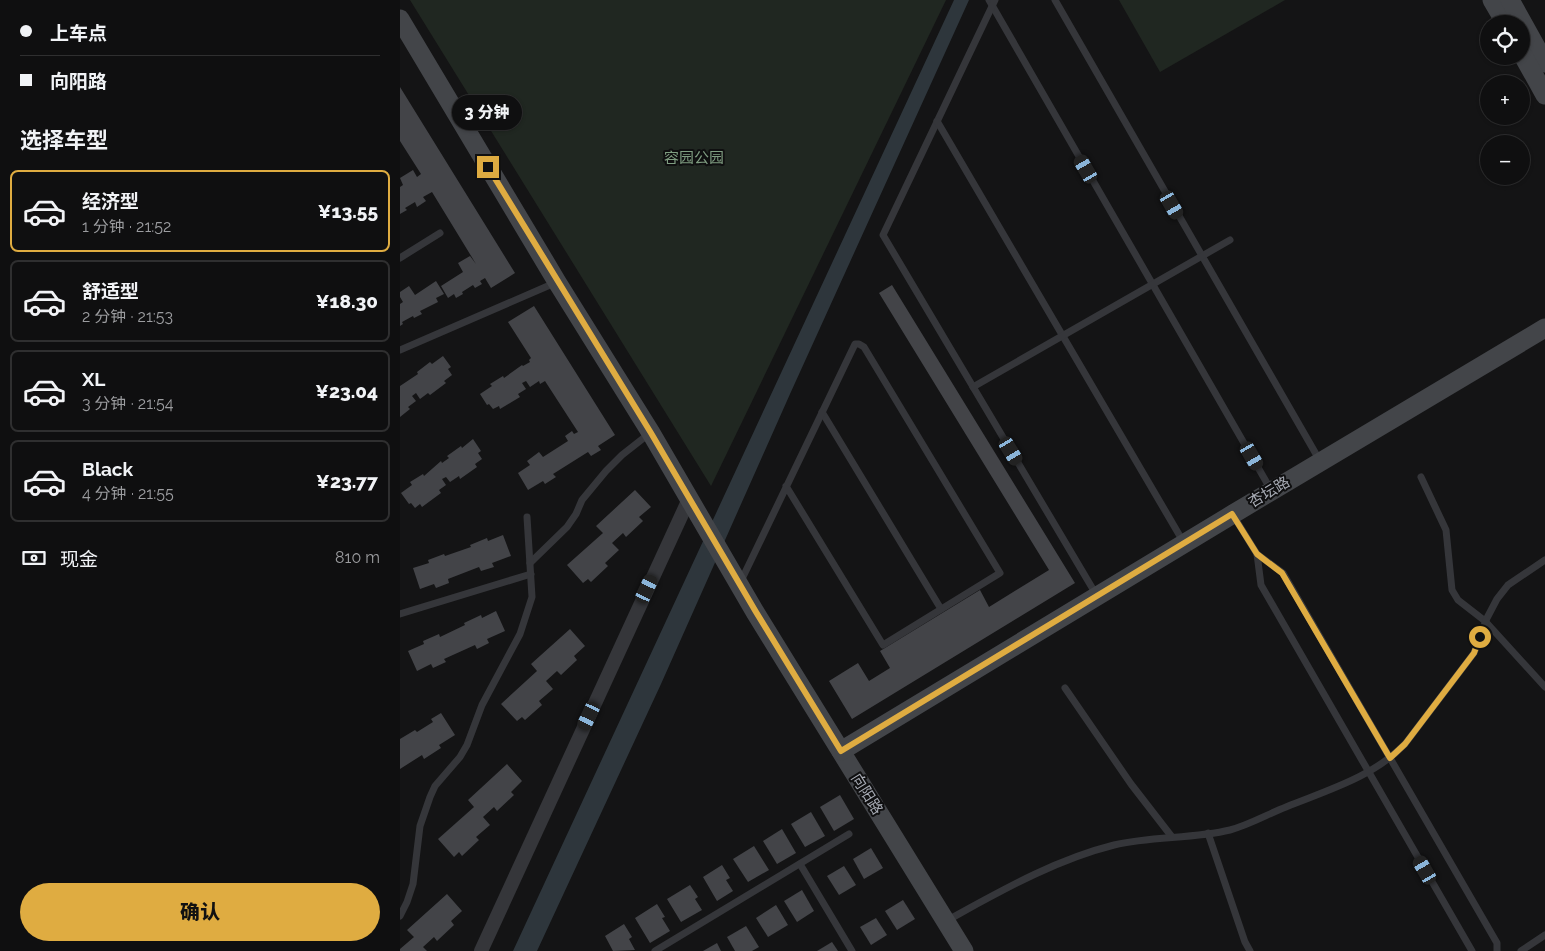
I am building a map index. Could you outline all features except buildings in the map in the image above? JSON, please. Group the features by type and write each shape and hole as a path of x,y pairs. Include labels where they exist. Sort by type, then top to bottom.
{"street":[{"path":"1492,0 1501,15"},
{"path":"1510,0 1545,63"},
{"name":"向阳路","path":"400,20 557,282 651,433 739,584 964,951"},
{"path":"1528,65 1545,95"},
{"name":"杏坛路","path":"841,751 1232,514 1545,328"},
{"path":"481,951 689,499"}],"lane":[{"path":"1055,0 1320,462"},
{"path":"992,2 883,235 1097,596"},
{"path":"992,2 1272,491"},
{"path":"937,121 1184,543"},
{"path":"400,258 440,233"},
{"path":"973,387 1230,240"},
{"path":"400,350 557,282"},
{"path":"739,584 786,486 855,344 864,347 1000,573 882,645 786,486"},
{"path":"822,412 941,609"},
{"path":"530,563 566,527 576,514 582,500 606,471 622,455 651,433"},
{"path":"1421,477 1446,530 1452,590 1458,600 1486,621 1545,687"},
{"path":"1232,514 1257,554 1282,573 1496,943 1497,951"},
{"path":"400,916 408,902 413,884 420,826 430,797 435,786 460,757 467,745 482,705 520,634 532,597 527,517"},
{"path":"1257,554 1261,585 1472,951"},
{"path":"946,922 997,893 1084,854 1115,845 1231,829 1369,772 1390,758 1405,744 1474,653 1497,599 1508,585 1545,560"},
{"path":"400,614 530,574"},
{"path":"1065,688 1131,784 1172,836"},
{"path":"1208,833 1245,942 1250,951"},
{"path":"655,951 849,834"},
{"path":"800,864 852,951"},
{"path":"1521,951 1545,935"}],"green space":[{"name":"容园公园","path":"410,0 946,0 711,486"},
{"path":"1119,0 1285,0 1160,72"}],"shaded area":[{"path":"954,0 969,0 661,684 537,951 513,951"}],"route":[{"path":"488,167 651,433 756,612 841,751 1232,514 1257,554 1282,573 1390,758 1405,744 1474,653 1480,637"}]}
